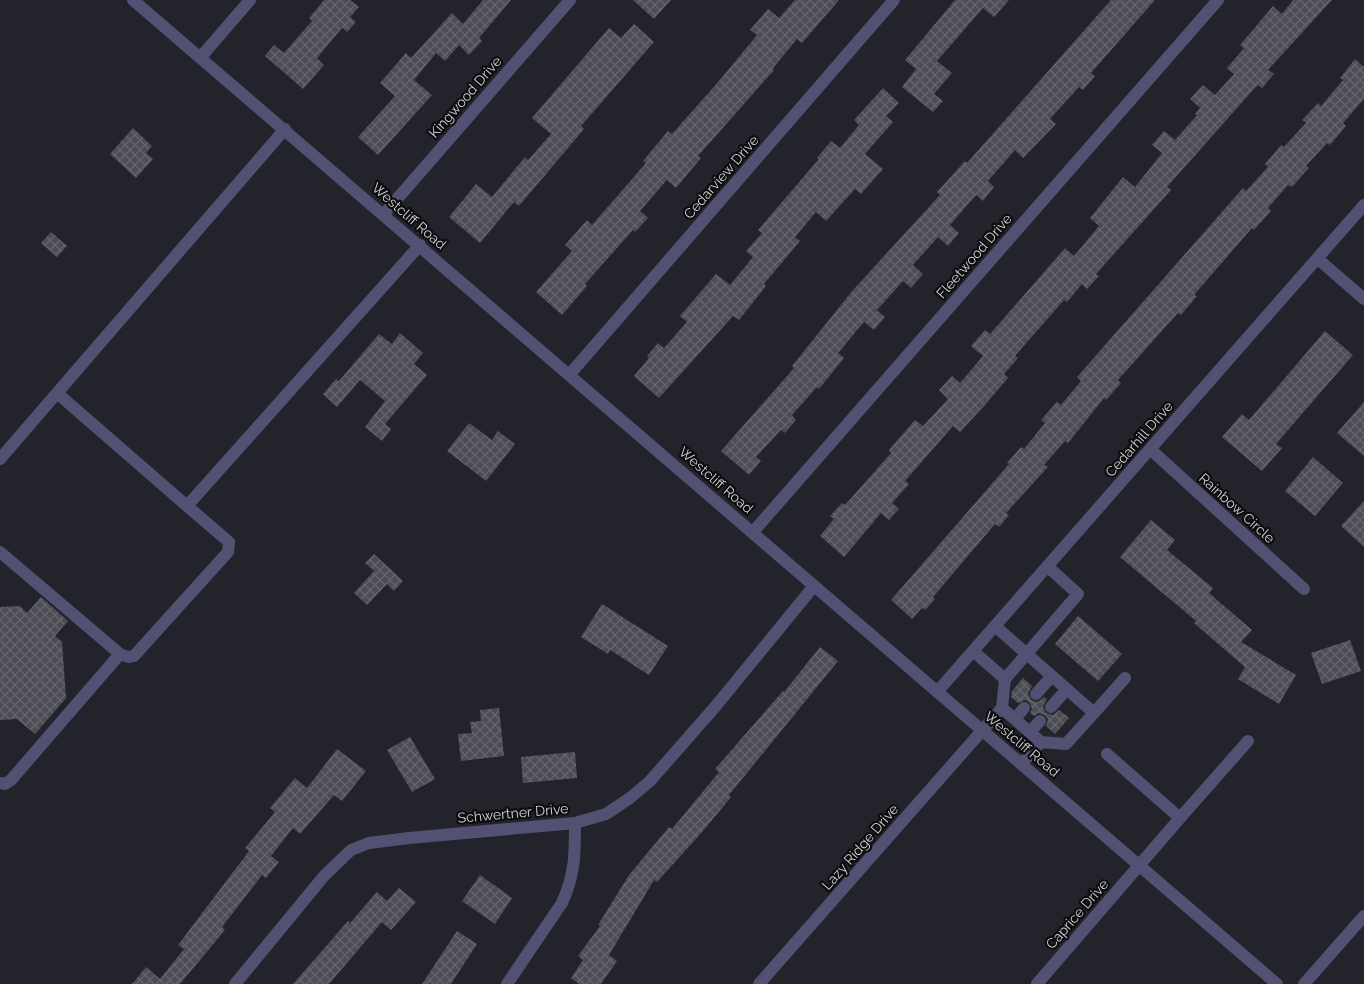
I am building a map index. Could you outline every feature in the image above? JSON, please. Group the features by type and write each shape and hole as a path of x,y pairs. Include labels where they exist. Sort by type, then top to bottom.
{"street":[{"name":"Westcliff Road","path":"133,0 570,374 937,692 1140,864 1277,984"},
{"path":"200,58 250,0"},
{"name":"Kingwood Drive","path":"384,214 570,0"},
{"name":"Cedarview Drive","path":"570,374 894,0"},
{"name":"Fleetwood Drive","path":"753,532 1218,0"},
{"path":"0,459 284,129"},
{"name":"Cedarhill Drive","path":"937,692 1364,205"},
{"path":"187,506 420,245"},
{"path":"1318,258 1364,299"},
{"path":"0,552 120,654 128,657 134,656 228,552 229,542 57,393"},
{"name":"Rainbow Circle","path":"1150,449 1304,589"},
{"path":"1047,566 1078,594 1004,679 1002,708 1041,742 1066,744 1125,678"},
{"name":"Schwertner Drive","path":"235,984 324,876 352,850 369,843 574,823 606,814 650,781 814,586"},
{"path":"995,626 1094,713"},
{"path":"973,651 1004,679"},
{"path":"0,783 4,784 11,780 120,654"},
{"path":"1036,694 1052,676"},
{"path":"1051,707 1067,690"},
{"name":"Lazy Ridge Drive","path":"760,984 1002,708"},
{"path":"1015,719 1024,708"},
{"path":"1030,732 1040,721"},
{"name":"Caprice Drive","path":"1036,984 1248,741"},
{"path":"1022,763 1041,742"},
{"path":"1108,754 1180,818"},
{"path":"507,984 562,903 569,888 574,875 574,823"},
{"path":"1304,984 1364,916"}],"building":[{"path":"324,0 350,0 359,7 350,17 356,22 347,32 342,28 317,58 324,65 303,89 265,56 274,45 284,53 312,21 309,18"},
{"path":"483,0 511,0 479,38 482,41 469,55 459,45 445,61 436,53 414,80 432,95 378,155 358,137 395,96 380,83 406,53 411,58 452,13 463,24"},
{"path":"633,0 671,0 654,19"},
{"path":"795,0 839,0 802,43 797,39 773,68 774,70 698,156 701,158 676,188 667,180 640,211 648,218 635,232 633,230 585,284 587,286 562,315 536,292 572,251 565,245 587,220 592,225 646,163 643,161 668,131 672,134 719,81 757,35 750,30 768,9 779,18"},
{"path":"955,0 1009,0 994,17 983,8 937,61 952,73 934,94 943,101 933,112 902,87 916,69 905,60"},
{"path":"1111,0 1155,0 1091,73 1095,76 1083,90 1079,87 1050,119 1056,124 1023,158 1015,150 988,181 994,187 983,201 976,195 950,225 959,233 948,246 938,237 913,265 923,274 911,288 903,281 877,310 885,317 874,330 864,322 838,353 844,358 819,389 817,387 792,415 796,420 785,433 781,430 756,457 761,461 749,475 721,451 794,368 792,366 853,290 940,195 937,192 965,161 967,163"},
{"path":"1293,0 1332,0 1268,70 1274,74 1262,88 1258,85 1253,90 1167,187 1171,190 1096,274 1099,276 1087,289 1082,284 1067,302 1064,300 1015,356 1018,358 1004,374 1008,378 984,406 960,432 953,426 905,481 909,484 892,503 899,509 889,520 881,513 844,557 820,536 834,519 830,516 842,503 845,505 891,453 889,450 915,420 923,426 948,399 939,390 952,376 960,383 983,356 971,346 985,330 990,334 1065,248 1074,256 1099,226 1090,218 1123,177 1135,187 1162,153 1152,145 1164,131 1175,140 1197,115 1195,114 1200,108 1190,99 1203,85 1215,95 1234,74 1227,68 1244,48 1240,45 1273,6 1282,14"},
{"path":"634,24 654,42 581,126 584,129 519,206 514,202 480,243 449,217 476,184 492,197 525,157 528,160 551,134 532,118 609,28 621,38"},
{"path":"1355,59 1364,67 1364,99 1343,123 1346,126 1330,145 1327,143 1306,166 1309,168 1292,187 1288,185 1268,208 1271,211 1254,230 1252,228 1194,295 1197,296 1181,315 1178,313 1118,380 1121,383 1106,400 1104,398 1068,443 1065,441 1044,465 1048,467 1006,513 1009,515 999,527 995,524 933,597 935,599 925,610 922,608 912,619 891,600 1009,464 1007,463 1021,447 1024,449 1045,423 1041,420 1057,402 1061,405 1081,381 1077,377 1243,188 1246,191 1268,167 1265,164 1281,145 1284,147 1306,123 1302,120 1318,103 1321,106 1343,80 1340,78"},
{"path":"883,88 899,103 886,116 893,122 865,154 883,169 861,194 855,189 826,221 816,212 795,237 800,241 764,284 766,286 739,320 733,316 659,398 634,376 649,358 647,356 658,343 664,348 687,322 680,316 716,274 730,285 753,257 746,251 762,233 758,230 819,159 817,158 831,141 840,148 859,125 854,120"},
{"path":"133,128 152,146 146,153 153,159 136,178 110,154"},
{"path":"51,232 67,246 57,257 41,243"},
{"path":"1325,331 1353,355 1276,444 1282,448 1262,471 1222,437 1242,414 1249,420"},
{"path":"400,333 423,353 414,364 427,375 385,424 391,429 382,441 365,427 385,401 360,380 337,407 323,394 336,379 339,381 379,334 392,344"},
{"path":"1364,402 1364,456 1337,433"},
{"path":"469,423 492,440 498,431 515,444 486,481 447,451"},
{"path":"1313,457 1343,483 1315,516 1285,491"},
{"path":"1364,501 1364,547 1341,526"},
{"path":"1151,520 1175,540 1167,550 1213,588 1209,593 1252,630 1241,642 1296,675 1279,704 1238,679 1245,667 1194,623 1196,621 1120,557"},
{"path":"374,554 403,581 394,591 387,584 367,605 354,593 374,571 365,563"},
{"path":"41,597 68,621 55,636 62,642 66,698 35,734 17,719 0,720 0,607 20,606 27,613"},
{"path":"602,604 668,646 649,675 610,650 608,654 581,637"},
{"path":"1078,616 1122,654 1098,681 1055,644"},
{"path":"1350,640 1361,671 1322,684 1311,653"},
{"path":"820,647 838,661 729,795 731,797 703,831 657,882 654,880 609,955 617,961 601,984 579,984 571,978 583,960 578,956 600,926 598,925 629,875 669,827 672,829 719,772 715,769 784,692"},
{"path":"1023,678 1032,686 1028,693 1031,700 1038,702 1044,697 1047,699 1043,706 1046,713 1053,715 1059,710 1069,718 1055,734 1046,726 1048,719 1045,715 1038,713 1034,716 1030,713 1032,709 1029,702 1025,700 1018,703 1011,697 1012,691"},
{"path":"499,708 504,756 461,761 458,734 472,733 470,722 481,721 480,710"},
{"path":"410,737 435,779 412,792 387,750"},
{"path":"337,749 366,771 342,801 334,795 300,834 293,828 271,856 279,862 266,878 262,875 222,927 225,930 180,984 132,984 146,967 160,979 184,949 178,945 249,851 245,848 275,812 270,808 295,778 307,788"},
{"path":"575,752 577,778 523,783 521,757"},
{"path":"480,875 512,898 495,924 462,901"},
{"path":"399,888 416,902 391,930 382,922 329,984 293,984 348,921 350,923 377,892 387,901"},
{"path":"457,931 477,944 451,984 422,984"}]}
